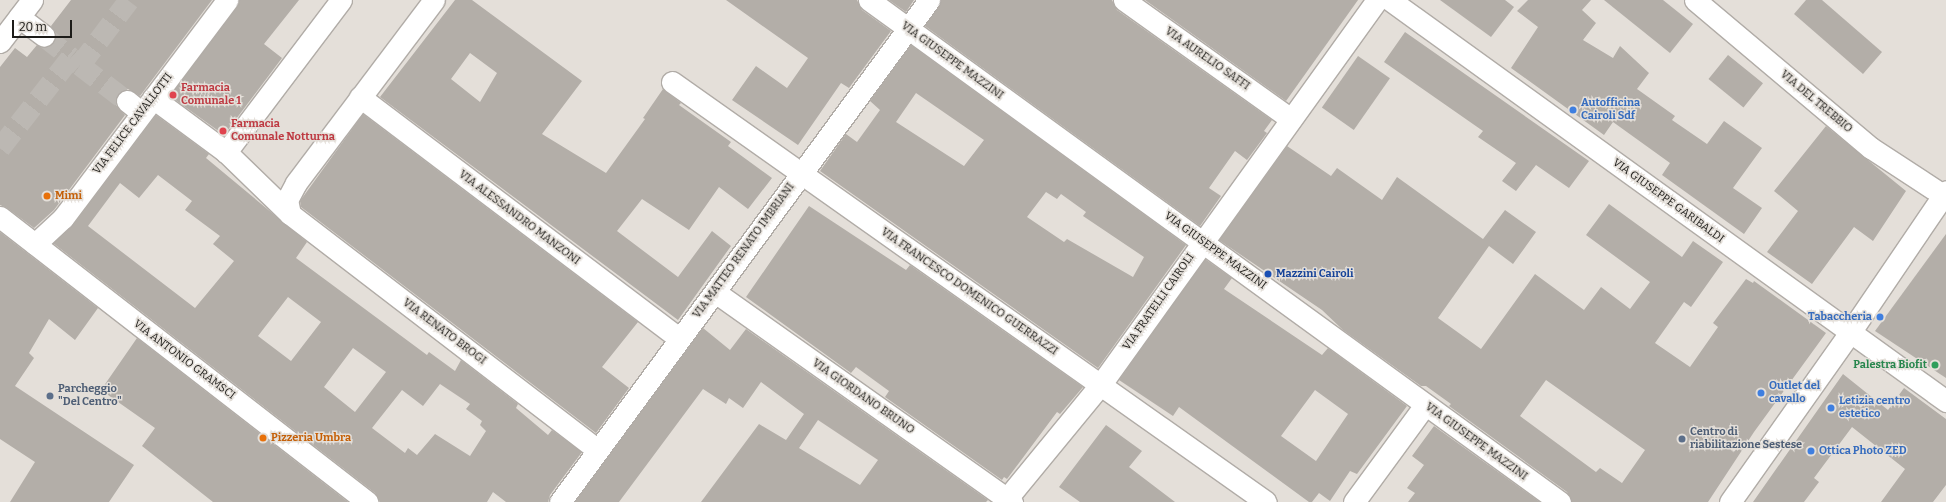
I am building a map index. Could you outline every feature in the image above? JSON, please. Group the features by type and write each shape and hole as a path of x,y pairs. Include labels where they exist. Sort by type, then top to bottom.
{"street":[{"path":"0,42 32,0"},
{"name":"VIA FELICE CAVALLOTTI","path":"35,244 63,218 141,104 227,0"},
{"path":"141,104 226,152 341,0"},
{"path":"290,214 287,200 296,183 434,0"},
{"name":"VIA GIUSEPPE MAZZINI","path":"869,0 1560,502"},
{"name":"VIA MATTEO RENATO IMBRIANI","path":"560,502 679,338 715,292 929,0"},
{"name":"VIA AURELIO SAFFI","path":"1124,0 1290,118"},
{"name":"VIA FRATELLI CAIROLI","path":"1008,501 1101,384 1290,118 1377,0"},
{"name":"VIA GIUSEPPE GARIBALDI","path":"1390,0 1704,228 1851,331 1946,401"},
{"name":"VIA DEL TREBBIO","path":"1694,0 1871,148 1945,195"},
{"path":"19,17 44,36"},
{"name":"VIA FRANCESCO DOMENICO GUERRAZZI","path":"672,82 800,175 1101,384 1266,502"},
{"name":"VIA ALESSANDRO MANZONI","path":"360,97 679,338"},
{"name":"VIA RENATO BROGI","path":"226,152 290,214 598,450"},
{"path":"1730,502 1945,195"},
{"name":"VIA ANTONIO GRAMSCI","path":"0,217 368,502"},
{"name":"VIA GIORDANO BRUNO","path":"715,292 1008,501"},
{"path":"1354,502 1425,405"}],"building":[{"path":"71,0 212,0 140,96 128,89 117,94 116,105 125,115 54,210 34,228 7,208 0,205 0,67 15,48 27,57 37,45 43,48 53,44 56,37 51,26"},
{"path":"239,0 299,0 264,44 282,58 224,135 170,96 237,7"},
{"path":"455,0 472,0 582,81 542,134 606,173 645,119 643,118 663,89 681,103 679,105 731,142 728,146 772,178 748,209 719,187 689,230 642,199 617,231 678,277 712,231 731,246 678,320 380,97","holes":["470,53 497,73 480,102 451,79"]},
{"path":"726,0 857,0 862,10 891,31 849,88 841,83 798,145 732,100 756,66 787,88 808,58"},
{"path":"889,0 914,0 906,12"},
{"path":"941,0 1112,0 1117,10 1272,120 1264,131 1267,133 1247,160 1235,151 1209,188 1221,196 1200,226 925,26"},
{"path":"1145,0 1358,0 1286,101"},
{"path":"1440,0 1505,0 1514,7 1491,37"},
{"path":"1528,0 1591,0 1582,10 1596,23 1583,40 1613,58 1620,46 1649,73 1637,89 1675,116 1672,120 1707,144 1724,121 1762,148 1733,188 1762,208 1744,234 1662,175 1670,163 1613,122 1604,135 1511,68 1538,27 1517,11"},
{"path":"1604,0 1663,0 1693,24 1670,53"},
{"path":"1806,0 1822,0 1882,52 1863,74 1794,14"},
{"path":"1405,32 1589,161 1569,188 1536,165 1516,191 1502,181 1516,163 1478,137 1483,131 1384,62"},
{"path":"911,45 1186,245 1098,368 820,171 846,134 857,142 880,110 870,101","holes":["916,93 984,140 964,166 896,122","1046,192 1057,199 1061,194 1086,212 1083,216 1144,257 1133,277 1067,239 1064,242 1027,217"]},
{"path":"1728,55 1763,83 1743,107 1708,79"},
{"path":"1358,56 1390,78 1354,130 1322,108"},
{"path":"363,114 638,322 602,367 629,388 596,433 301,207 300,201"},
{"path":"156,115 209,154 206,158 307,242 296,258 427,355 429,352 455,371 461,360 518,404 516,408 548,435 552,430 582,452 550,495 548,502 506,502 493,492 487,502 380,502 375,493 53,243 73,225","holes":["158,175 192,201 185,210 220,236 213,244 234,261 195,308 88,226 120,183 139,198","288,297 321,322 291,361 258,336","353,348 386,372 355,412 324,387","440,384 470,404 466,409 482,421 480,425 486,431 470,456 435,434 417,455 408,448 405,453 372,428 402,390 423,406"]},
{"path":"1826,126 1906,191 1873,241 1854,227 1812,284 1767,252 1798,211 1774,191"},
{"path":"1287,146 1331,176 1337,168 1382,200 1397,177 1483,239 1505,210 1536,232 1513,264 1489,246 1438,318 1481,349 1535,274 1584,310 1601,287 1630,309 1650,282 1586,235 1609,204 1682,257 1693,241 1723,262 1691,307 1684,302 1655,343 1690,367 1718,327 1713,323 1746,279 1753,283 1754,281 1826,333 1754,432 1708,502 1572,502 1567,492 1449,406 1451,404 1426,386 1421,386 1343,330 1322,310 1219,240","holes":["1546,380 1645,450 1622,483 1600,468 1596,472 1520,416"]},
{"path":"809,206 906,270 910,265 1083,387 1060,414 1057,412 1007,479 1004,477 1002,480 885,397 889,391 856,367 851,373 746,297"},
{"path":"0,232 98,308 75,340 49,319 29,353 34,358 15,386 134,465 109,502 10,502 35,462 0,439"},
{"path":"1946,234 1946,378 1875,331"},
{"path":"1205,259 1232,278 1224,289 1322,355 1328,348 1407,406 1357,474 1350,471 1330,501 1319,493 1312,502 1309,502 1179,407 1173,416 1119,380","holes":["1315,390 1348,414 1316,461 1281,436"]},
{"path":"703,328 730,350 746,329 988,500 986,502 701,502 759,424 786,440 804,414 761,382 743,408 729,398 726,404 703,389 619,502 575,502","holes":["818,420 878,460 860,485 799,448"]},
{"path":"137,338 348,502 213,502 142,446 155,428 101,390"},
{"path":"1843,374 1888,410 1904,388 1946,419 1946,485 1933,502 1881,502 1905,469 1852,427 1814,478 1819,482 1804,502 1753,502"},
{"path":"1106,425 1142,451 1129,467 1175,502 1080,502 1059,487"},
{"path":"1434,426 1540,502 1408,502 1415,493 1407,488 1424,465 1412,456"}],"tunnel":[{"path":"0,148 71,57 80,65 129,0"},
{"path":"44,36 71,57"},
{"path":"80,65 127,101"}],"place":[{"name":"Farmacia Comunale 1","path":"173,95"},
{"name":"Autofficina Cairoli Sdf","path":"1573,110"},
{"name":"Farmacia Comunale Notturna","path":"223,131"},
{"name":"Mimi","path":"47,196"},
{"name":"Mazzini Cairoli","path":"1268,274"},
{"name":"Tabaccheria","path":"1880,317"},
{"name":"Palestra Biofit","path":"1935,365"},
{"name":"Outlet del cavallo","path":"1761,393"},
{"name":"Parcheggio \"Del Centro\"","path":"50,396"},
{"name":"Letizia centro estetico","path":"1831,408"},
{"name":"Pizzeria Umbra","path":"263,438"},
{"name":"Centro di riabilitazione Sestese","path":"1682,439"},
{"name":"Ottica Photo ZED","path":"1811,451"}]}
